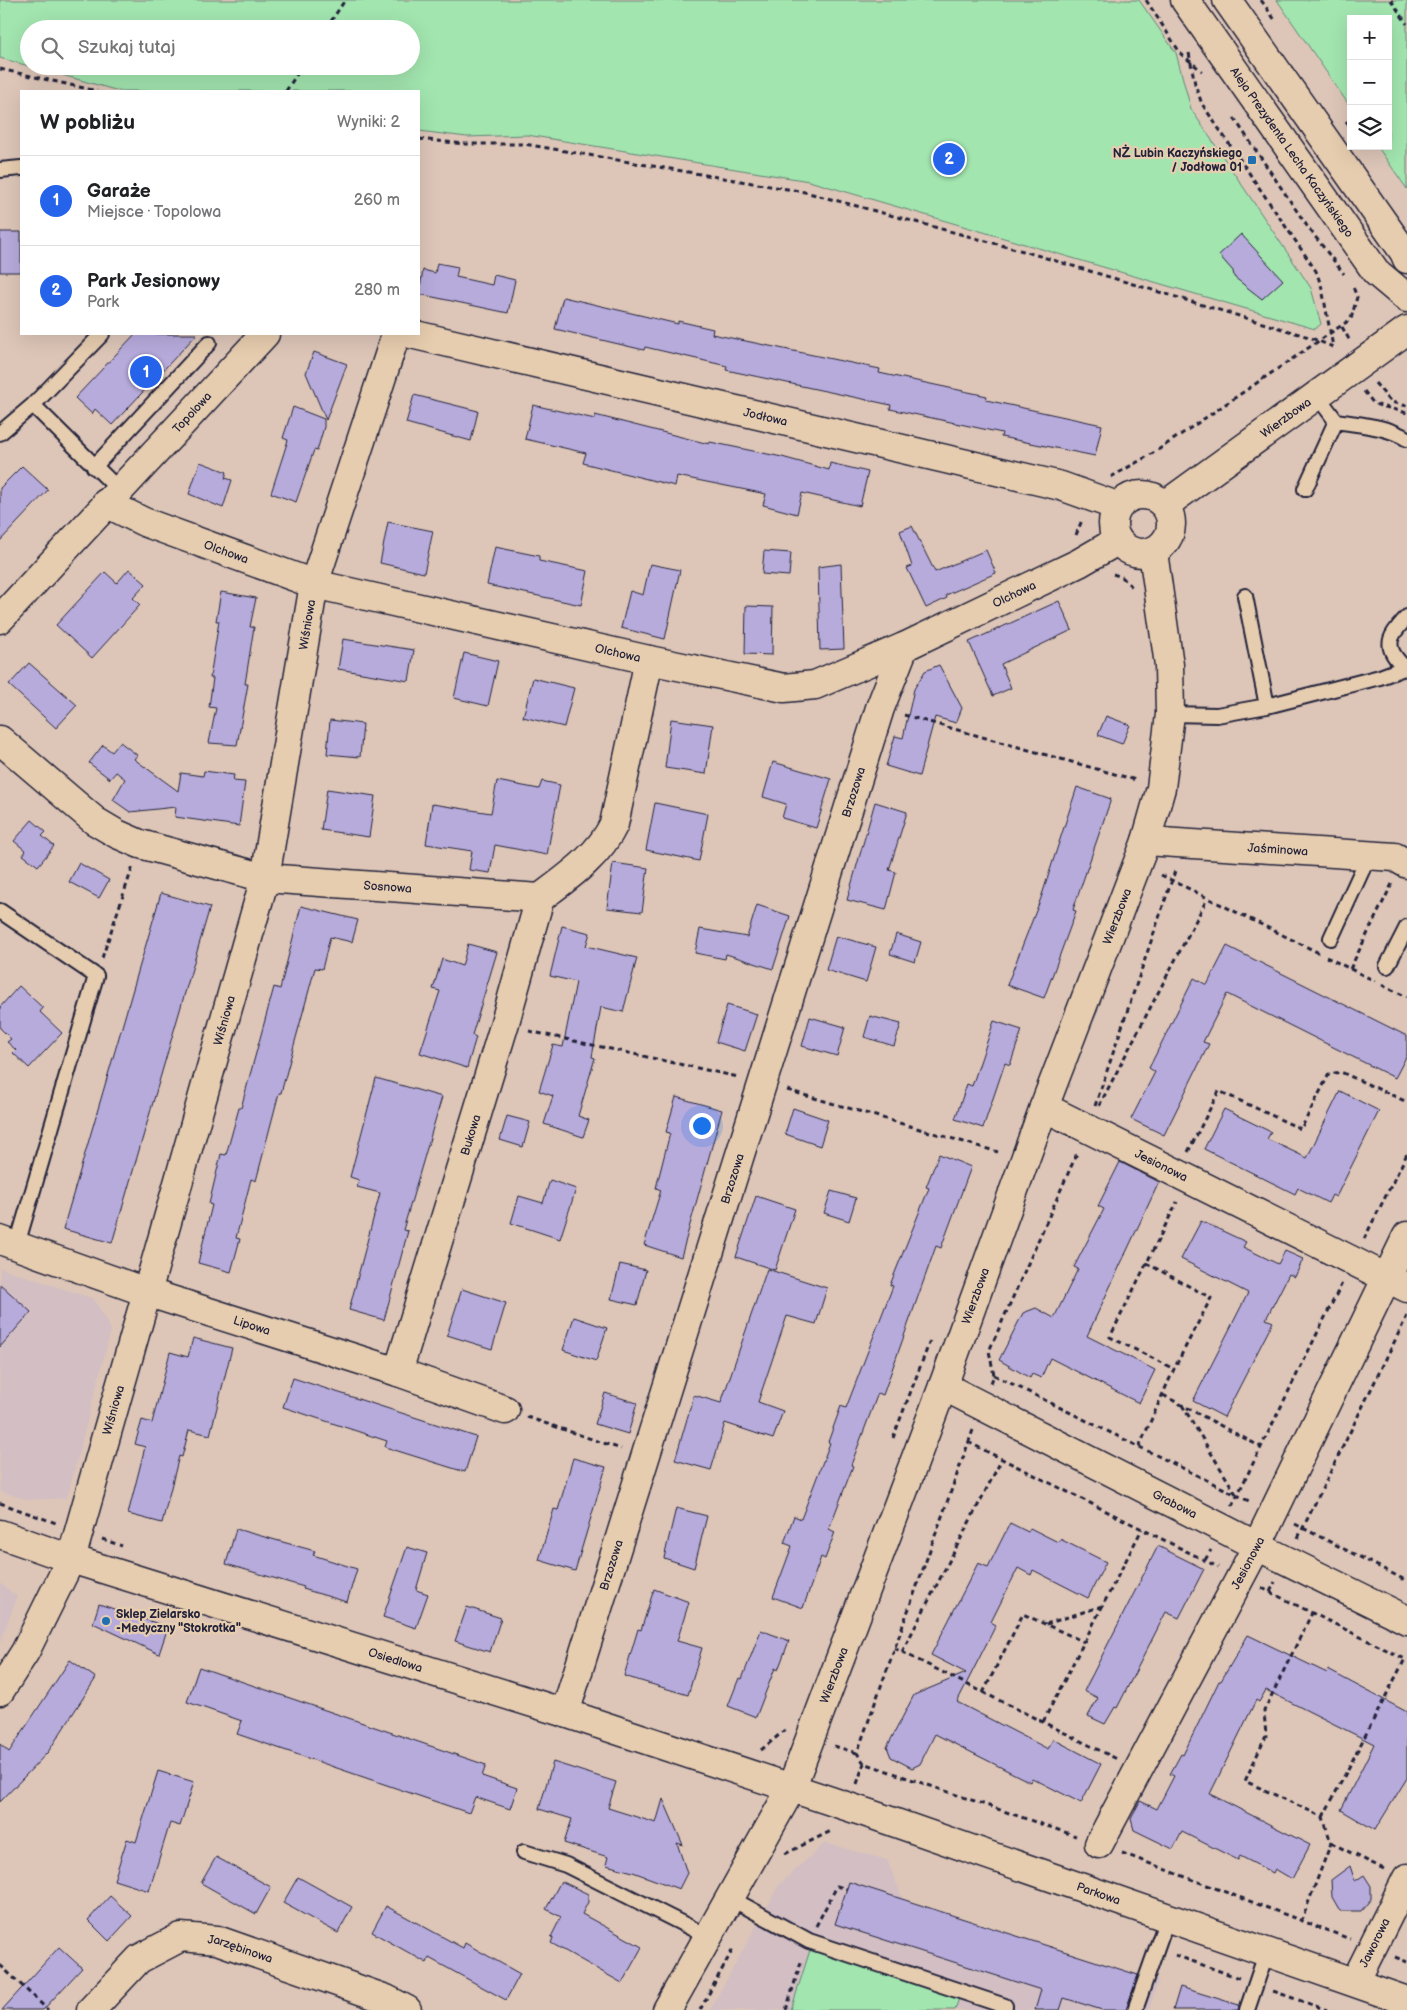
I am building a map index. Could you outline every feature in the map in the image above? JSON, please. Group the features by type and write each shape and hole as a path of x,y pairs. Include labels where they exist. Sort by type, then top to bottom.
{"street":[{"name":"Aleja Prezydenta Lecha Kaczyńskiego","path":"1185,0 1376,272 1407,298"},
{"path":"1226,0 1404,252 1407,259"},
{"name":"Wierzbowa","path":"1165,505 1348,370 1407,330"},
{"name":"Topolowa","path":"0,619 264,335"},
{"name":"Wiśniowa","path":"0,1691 25,1652 71,1559 265,878 314,584 396,335"},
{"name":"Jodłowa","path":"414,335 1042,482 1092,496 1117,506"},
{"path":"1141,494 1154,497 1165,505 1170,515 1171,526 1168,536 1162,545 1153,552 1133,553 1117,541 1112,530 1112,518 1117,506 1128,498 1141,494"},
{"name":"Olchowa","path":"113,496 144,522 314,584 649,660 784,688 815,685 904,646 1079,563 1117,541"},
{"name":"Wierzbowa","path":"667,2010 791,1789 943,1386 1044,1106 1142,852 1161,788 1170,714 1169,665 1153,552"},
{"name":"Brzozowa","path":"565,1713 880,708 904,646"},
{"path":"540,898 593,855 608,839 614,824 649,660"},
{"name":"Sosnowa","path":"0,740 95,821 117,834 140,844 265,878 540,898"},
{"name":"Jaśminowa","path":"1142,852 1184,844 1369,855 1395,857 1401,870"},
{"name":"Bukowa","path":"398,1372 504,1026 540,898"},
{"name":"Jesionowa","path":"1044,1106 1397,1283"},
{"name":"Jesionowa","path":"1099,1844 1257,1546 1272,1513 1397,1283 1407,1236"},
{"name":"Lipowa","path":"8,1244 146,1292 398,1372 505,1410"},
{"name":"Grabowa","path":"943,1386 1221,1528 1407,1620"},
{"name":"Osiedlowa","path":"0,1534 71,1559 565,1713 791,1789"},
{"name":"Parkowa","path":"791,1789 1168,1916 1355,1982 1399,2003"},
{"name":"Jaworowa","path":"1355,1982 1406,1878"},
{"name":"Jarzębinowa","path":"91,2010 139,1959 182,1936 218,1940 391,2006"}],"lane":[{"path":"0,170 20,168"},
{"path":"0,433 33,405 101,335"},
{"path":"94,467 209,343"},
{"path":"1316,394 1336,421 1370,426 1399,434 1407,439"},
{"path":"33,405 94,467 113,496"},
{"path":"1305,489 1336,421"},
{"path":"1245,596 1267,706"},
{"path":"1170,714 1217,715 1267,706 1406,669 1390,650 1389,643 1392,635 1407,617"},
{"path":"1330,938 1369,855"},
{"path":"0,911 96,976 8,1244"},
{"path":"1387,966 1407,927"},
{"path":"524,1852 566,1865 709,1937"},
{"path":"730,1898 808,1941 1005,2006"},
{"path":"1135,2010 1168,1916"},
{"path":"1246,2010 1267,1951"}],"path":[{"path":"332,20 345,0"},
{"path":"1146,0 1181,54 1191,64 1202,70 1207,79"},
{"path":"1391,0 1407,24"},
{"path":"1188,46 1202,104 1316,271 1322,288 1333,347 1374,404 1407,414"},
{"path":"0,68 20,73"},
{"path":"29,75 92,90"},
{"path":"287,90 296,75"},
{"path":"1134,589 1122,577 1106,571 1084,574 1079,563 1072,547 1092,496 1105,480 1155,452 1351,319 1357,297 1354,287 1307,226 1229,111"},
{"path":"420,139 465,144 524,144 805,192 1023,251 1333,347"},
{"path":"880,708 1137,781"},
{"path":"1136,788 1138,772"},
{"path":"96,976 140,844"},
{"path":"1088,1129 1184,844"},
{"path":"1142,852 1172,881 1407,996"},
{"path":"1350,969 1401,870"},
{"path":"1208,898 1088,1129 989,1351 994,1375 968,1442 858,1752 864,1763 1099,1844 1301,1922 1372,1946 1407,1962"},
{"path":"1174,1369 1110,1337 1146,1263 1219,1092 1301,1129 1329,1074 1341,1072 1407,1102"},
{"path":"995,1162 1002,1143"},
{"path":"1206,1560 1407,1154"},
{"path":"1139,1447 1174,1369 1211,1298 1146,1263"},
{"path":"1270,1592 1407,1316"},
{"path":"892,1441 931,1338"},
{"path":"994,1375 1407,1581"},
{"path":"1162,1395 1261,1446"},
{"path":"1182,1405 1237,1495"},
{"path":"505,1410 646,1457"},
{"path":"968,1442 1406,1660 1323,1817 1331,1843 1301,1922"},
{"path":"902,1652 1002,1459"},
{"path":"0,1503 78,1532 126,1547"},
{"path":"1043,1722 1142,1528"},
{"path":"1045,1624 1102,1605"},
{"path":"1312,1613 1264,1711 1266,1736 1245,1780 1323,1817"},
{"path":"983,1693 1023,1614 1084,1642"},
{"path":"894,1648 1139,1770"},
{"path":"754,1749 761,1751 784,1731 788,1722"},
{"path":"781,1861 786,1853 835,1828"},
{"path":"1331,1843 1406,1878"},
{"path":"700,2010 736,1944"},
{"path":"1156,1948 1327,2010"},
{"path":"0,1965 48,2010"}],"shaded area":[{"path":"0,1268 94,1299 111,1330 67,1498 27,1500 0,1491"},
{"path":"0,1583 17,1597 0,1643"},
{"path":"825,1843 887,1860 903,1899 1140,1975 1159,1979 1149,2010 710,2010 779,1885"}],"green space":[{"path":"0,0 1139,0 1176,53 1191,109 1311,288 1321,324 1315,329 809,181 527,135 467,137 420,131 420,90 115,90 62,75 420,75 420,20 20,20 20,64 0,58"},
{"path":"1277,0 1407,0 1407,189 1380,150 1392,150 1392,15 1347,15 1347,102"},
{"path":"810,1950 959,1998 955,2010 791,2010"}],"building":[{"path":"0,232 20,232 20,272 0,272"},
{"path":"1241,234 1283,280 1262,299 1234,277 1233,271 1219,255"},
{"path":"437,263 458,267 456,277 492,285 494,275 515,280 508,313 420,294 423,270 435,273"},
{"path":"563,297 678,324 678,321 713,329 712,334 880,369 879,373 987,396 986,400 1102,425 1095,456 1001,437 1002,433 890,409 891,405 726,370 727,366 645,347 644,350 555,329"},
{"path":"134,335 196,335 112,425 95,409 92,414 75,398"},
{"path":"314,352 347,364 326,420 306,373"},
{"path":"414,395 478,411 471,441 406,423"},
{"path":"533,405 595,419 595,415 709,444 710,442 782,457 829,470 830,463 868,472 860,506 802,493 797,514 763,505 766,494 677,476 675,486 583,463 586,453 525,439"},
{"path":"293,407 324,419 324,427 317,451 314,450 296,502 271,493 288,440 283,438"},
{"path":"200,462 227,472 225,478 232,480 223,508 189,494"},
{"path":"22,466 48,490 0,541 0,488"},
{"path":"388,522 433,531 424,573 380,563"},
{"path":"912,526 935,572 986,550 996,573 946,595 947,598 926,608 907,568 912,566 900,531"},
{"path":"495,547 539,556 539,561 588,571 581,605 487,585"},
{"path":"764,551 791,553 789,576 762,574"},
{"path":"650,564 680,570 665,639 621,628 630,591 643,595"},
{"path":"841,564 844,649 820,650 818,567"},
{"path":"129,569 146,584 133,598 140,605 92,658 56,625 105,572 117,583"},
{"path":"221,592 256,598 250,627 254,627 245,684 248,684 237,745 209,743 216,708 209,707 213,678 210,678 219,621 216,621"},
{"path":"1059,601 1072,630 1001,664 1011,688 993,696 969,642"},
{"path":"746,606 773,607 772,655 745,654"},
{"path":"343,639 414,650 409,681 338,669"},
{"path":"464,653 498,661 488,706 454,698"},
{"path":"29,663 77,705 56,728 9,685"},
{"path":"939,665 962,708 956,723 935,717 919,776 886,766 895,736 903,738 914,689 925,671"},
{"path":"533,678 574,688 564,727 523,717"},
{"path":"1106,716 1130,725 1122,744 1098,735"},
{"path":"671,719 713,725 706,774 665,768"},
{"path":"330,720 363,724 360,757 327,754"},
{"path":"120,742 137,755 134,759 178,791 181,773 203,776 204,771 234,775 233,781 245,782 239,826 175,817 176,807 130,812 113,800 125,779 116,772 110,779 89,763 103,745 112,752"},
{"path":"773,762 831,779 816,828 782,818 786,804 763,797"},
{"path":"497,781 539,789 542,781 560,785 547,855 495,845 490,873 469,870 472,851 426,844 432,804 491,813"},
{"path":"1077,787 1111,799 1073,910 1076,911 1044,998 1007,985 1041,898"},
{"path":"327,789 375,796 369,837 321,830"},
{"path":"875,802 907,812 889,870 896,872 886,910 847,900"},
{"path":"655,803 708,814 699,861 646,850"},
{"path":"32,820 46,832 42,836 54,846 38,866 23,855 26,851 14,841"},
{"path":"79,863 109,880 99,898 69,882"},
{"path":"613,863 648,868 642,912 607,908"},
{"path":"161,893 210,907 112,1243 63,1229"},
{"path":"757,905 790,916 773,969 726,954 725,959 695,953 700,929 747,937"},
{"path":"301,906 358,920 352,942 330,937 322,969 315,968 256,1181 251,1179 236,1238 240,1239 231,1272 198,1263 212,1205 209,1204 221,1154 226,1155 239,1108 241,1108 274,987 280,989"},
{"path":"562,926 590,933 586,946 637,958 623,1012 601,1007 592,1057 595,1058 578,1116 589,1120 583,1137 544,1124 553,1096 539,1091 553,1045 563,1047 576,982 550,976"},
{"path":"896,934 921,942 915,962 890,954"},
{"path":"836,936 876,947 866,982 826,970"},
{"path":"468,944 497,952 472,1035 476,1037 467,1068 420,1053 440,991 433,989 442,959 462,966"},
{"path":"1227,946 1407,1036 1407,1055 1395,1078 1227,994 1203,1042 1209,1044 1164,1135 1131,1119 1155,1072 1149,1068 1194,978 1207,985"},
{"path":"19,986 43,1008 40,1012 62,1033 29,1068 13,1053 16,1050 7,1042 11,1039 0,1028 0,1007"},
{"path":"727,1005 757,1014 745,1051 716,1042"},
{"path":"870,1016 901,1024 894,1046 864,1037"},
{"path":"810,1017 845,1027 837,1056 802,1046"},
{"path":"994,1021 1022,1030 1010,1065 1005,1063 983,1128 955,1119 967,1084 972,1086"},
{"path":"376,1078 442,1097 403,1230 408,1231 384,1320 349,1310 380,1193 357,1187 359,1180 350,1177"},
{"path":"1340,1091 1379,1111 1336,1197 1332,1195 1328,1203 1298,1188 1295,1194 1204,1149 1224,1109 1271,1132 1267,1139 1307,1158"},
{"path":"676,1097 722,1110 681,1257 644,1245 661,1190 656,1188 670,1133 666,1132"},
{"path":"793,1108 828,1120 820,1146 785,1134"},
{"path":"507,1116 530,1122 523,1147 500,1140"},
{"path":"939,1154 971,1167 941,1248 936,1246 883,1395 878,1393 829,1529 835,1532 825,1559 821,1557 803,1608 773,1597 792,1546 784,1543 794,1516 801,1519 830,1443 828,1442 841,1406 846,1408 893,1286 890,1285 929,1188 926,1187"},
{"path":"1120,1162 1159,1182 1087,1336 1155,1370 1139,1403 1050,1358 1041,1378 1032,1374 1030,1378 999,1360 1023,1313 1036,1308 1054,1318 1078,1269 1074,1267 1104,1209 1098,1206"},
{"path":"550,1180 576,1189 560,1239 511,1223 519,1196 543,1203"},
{"path":"831,1191 856,1198 849,1221 824,1213"},
{"path":"756,1196 795,1209 775,1270 736,1257"},
{"path":"1201,1221 1246,1242 1243,1247 1278,1264 1285,1251 1303,1259 1295,1277 1289,1274 1266,1319 1273,1322 1224,1417 1193,1401 1248,1293 1181,1259"},
{"path":"620,1264 646,1270 637,1305 611,1299"},
{"path":"767,1269 827,1288 816,1324 787,1316 758,1402 783,1411 773,1439 725,1423 711,1470 675,1460 694,1395 721,1403"},
{"path":"0,1284 31,1312 0,1347"},
{"path":"462,1289 506,1303 492,1349 447,1335"},
{"path":"574,1317 607,1328 596,1361 563,1350"},
{"path":"193,1338 232,1348 210,1435 189,1430 182,1457 179,1456 162,1523 128,1514 145,1447 135,1444 142,1420 152,1423 170,1352 188,1357"},
{"path":"293,1378 476,1437 465,1472 385,1447 387,1441 283,1407"},
{"path":"605,1393 637,1403 628,1434 595,1424"},
{"path":"573,1458 606,1467 575,1571 539,1560 554,1509 558,1510"},
{"path":"676,1508 707,1516 694,1568 664,1558"},
{"path":"1010,1523 1028,1532 1030,1528 1058,1542 1060,1539 1106,1562 1088,1598 1033,1570 1031,1575 1018,1568 991,1622 996,1625 957,1702 1048,1749 1053,1739 1101,1764 1081,1803 1032,1778 1030,1782 935,1734 920,1764 912,1768 891,1757 887,1747 914,1695 966,1673 931,1655 978,1563 988,1567"},
{"path":"236,1529 315,1551 313,1555 357,1569 347,1602 226,1564"},
{"path":"1158,1546 1204,1569 1179,1618 1166,1612 1117,1708 1115,1707 1105,1724 1088,1716 1098,1698 1084,1691"},
{"path":"407,1547 427,1553 416,1590 428,1594 416,1628 383,1617"},
{"path":"654,1589 689,1602 677,1641 702,1648 688,1695 624,1676 638,1629 641,1630"},
{"path":"99,1604 168,1627 159,1654 93,1623"},
{"path":"467,1607 501,1618 490,1652 455,1641"},
{"path":"761,1630 789,1641 778,1670 775,1668 756,1717 728,1706 739,1678 742,1679"},
{"path":"1248,1635 1327,1673 1328,1670 1407,1712 1407,1778 1375,1830 1341,1810 1374,1744 1266,1690 1259,1702 1256,1700 1210,1794 1310,1845 1292,1879 1275,1869 1273,1873 1240,1856 1238,1860 1182,1832 1173,1849 1134,1830 1131,1819 1140,1801 1157,1809 1174,1776 1170,1774 1181,1754 1183,1755 1219,1681 1221,1681"},
{"path":"70,1660 96,1678 48,1752 0,1802 0,1744 9,1752"},
{"path":"199,1667 486,1765 482,1776 517,1788 510,1809 475,1797 469,1813 237,1734 242,1721 187,1702"},
{"path":"553,1762 616,1782 608,1808 656,1823 663,1799 683,1845 677,1843 687,1873 679,1889 633,1872 606,1865 608,1857 564,1843 572,1819 539,1809"},
{"path":"158,1771 194,1782 180,1826 170,1823 149,1891 114,1880 127,1839 136,1842"},
{"path":"216,1857 271,1887 256,1914 201,1883"},
{"path":"1350,1866 1355,1881 1364,1875 1371,1886 1371,1899 1361,1911 1340,1911 1332,1897 1331,1880"},
{"path":"298,1877 352,1907 338,1933 283,1903"},
{"path":"561,1881 588,1894 588,1902 582,1914 642,1947 622,1983 551,1943 553,1938 551,1937 561,1917 546,1909"},
{"path":"849,1882 1138,1975 1126,2010 1102,2010 1064,1998 1060,2010 1035,2010 1041,1990 835,1924"},
{"path":"110,1896 132,1916 109,1941 88,1920"},
{"path":"386,1906 463,1948 465,1943 520,1974 506,2000 429,1958 427,1963 372,1932"},
{"path":"59,1947 82,1968 43,2010 2,2010"},
{"path":"1180,1987 1239,2005 1238,2010 1173,2010"}],"place":[{"name":"Park Jesionowy","path":"949,159"},
{"name":"NŻ Lubin Kaczyńskiego / Jodłowa 01","path":"1252,160"},
{"name":"Garaże","path":"146,372"},
{"name":"Sklep Zielarsko -Medyczny \"Stokrotka\"","path":"106,1621"}]}
